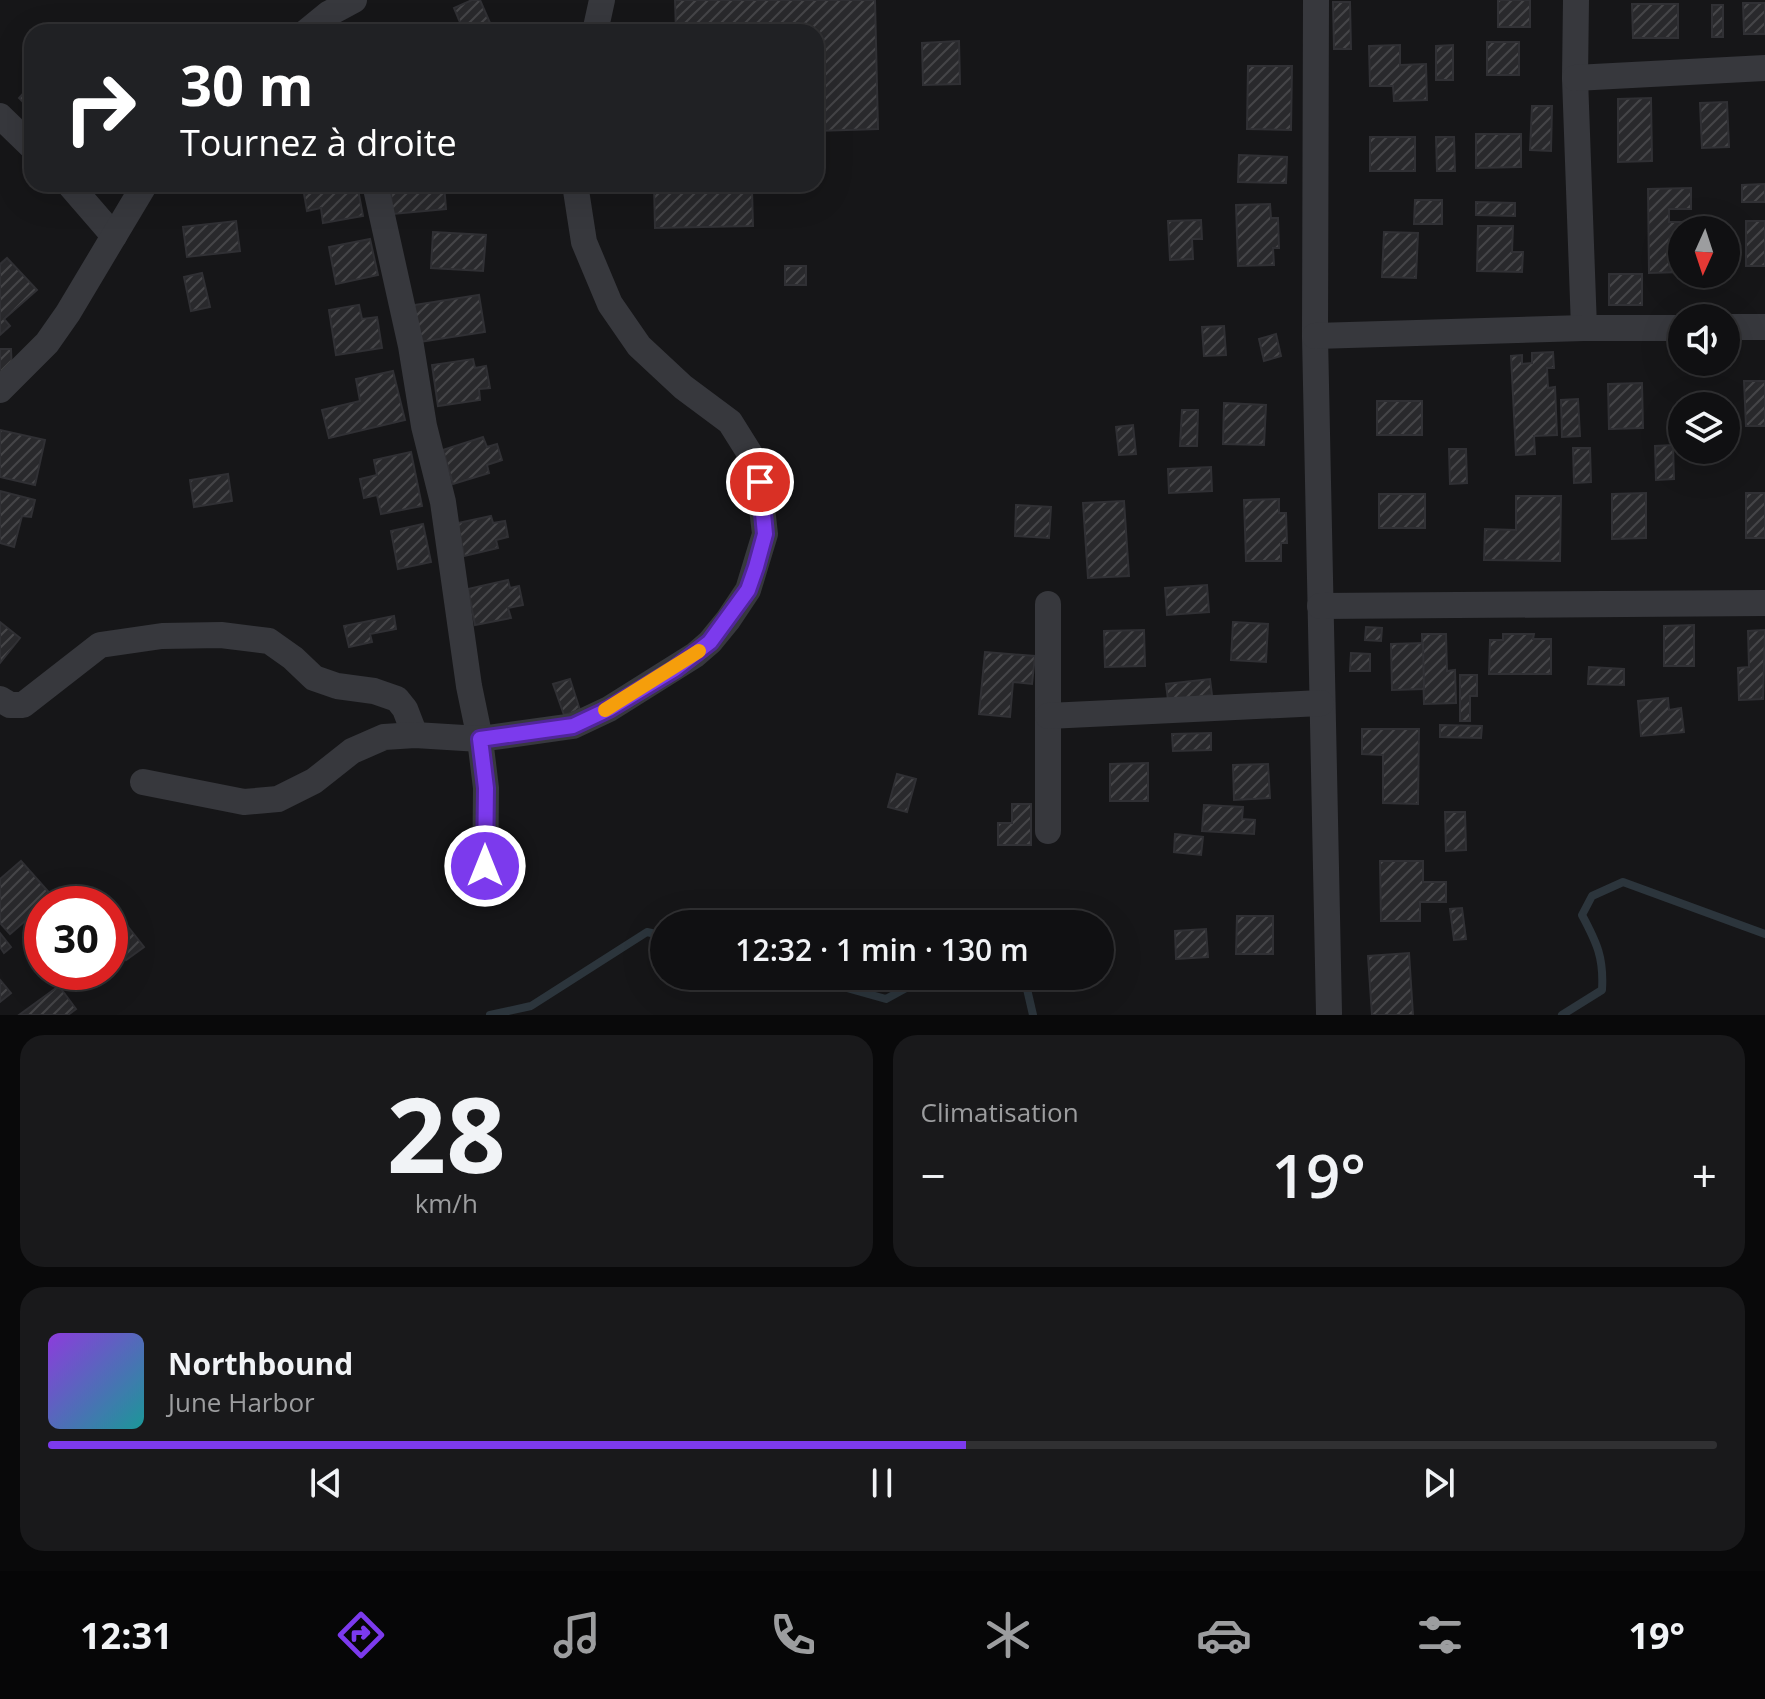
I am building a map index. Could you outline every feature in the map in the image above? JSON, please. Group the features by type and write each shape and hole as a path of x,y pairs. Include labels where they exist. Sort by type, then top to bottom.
{"street":[{"path":"326,15 354,0"},
{"path":"597,24 602,0"},
{"path":"1316,0 1315,336 1329,1013"},
{"path":"1576,0 1575,78 1584,328"},
{"path":"1575,78 1765,68"},
{"path":"0,116 24,139"},
{"path":"76,192 114,236"},
{"path":"0,390 47,343 140,192"},
{"path":"377,192 411,346 424,426 443,502 469,686 480,739 486,788 485,893"},
{"path":"143,782 244,802 278,799 314,781 352,751 384,737 415,735 480,739 573,726 609,709 695,655 710,642 748,590 765,534 757,465 730,422 683,387 639,346 610,304 584,242 576,192"},
{"path":"1740,327 1765,327"},
{"path":"1315,336 1668,328"},
{"path":"1320,606 1765,603"},
{"path":"1048,604 1048,831"},
{"path":"0,699 10,705 23,705 100,645 162,636 221,635 269,641 314,678 397,699 405,709 415,735"},
{"path":"1048,716 1321,703"}],"building":[{"path":"480,0 490,24 461,24 454,8"},
{"path":"675,0 875,0 878,129 824,131 824,24 676,24"},
{"path":"1498,0 1530,0 1530,27 1498,27"},
{"path":"1333,2 1350,2 1351,49 1334,49"},
{"path":"1743,3 1765,3 1765,34 1744,34"},
{"path":"1632,4 1678,4 1678,38 1633,38"},
{"path":"1712,5 1723,5 1723,37 1712,37"},
{"path":"959,41 960,84 923,85 922,43"},
{"path":"1487,42 1519,42 1519,75 1487,75"},
{"path":"1400,45 1400,65 1426,64 1427,100 1394,101 1393,86 1370,86 1369,46"},
{"path":"1453,45 1453,80 1436,80 1436,46"},
{"path":"1248,66 1292,66 1291,130 1247,129"},
{"path":"1651,98 1652,161 1618,162 1618,99"},
{"path":"1727,102 1729,147 1702,148 1700,103"},
{"path":"1532,106 1552,106 1551,151 1530,150"},
{"path":"1476,134 1521,134 1521,167 1476,168"},
{"path":"1370,137 1415,137 1415,171 1370,171"},
{"path":"1436,137 1454,137 1455,171 1437,171"},
{"path":"1239,155 1287,157 1286,183 1238,182"},
{"path":"1765,184 1765,202 1742,202 1742,185"},
{"path":"1691,188 1691,209 1669,209 1668,272 1649,273 1648,189"},
{"path":"304,192 358,192 363,216 323,223 321,208 307,211"},
{"path":"391,192 445,192 446,209 393,214"},
{"path":"654,192 752,192 753,226 655,228"},
{"path":"1415,200 1442,200 1442,224 1414,224"},
{"path":"1476,202 1515,203 1515,216 1476,215"},
{"path":"1270,204 1271,218 1278,218 1279,248 1273,248 1274,265 1238,266 1236,205"},
{"path":"1201,220 1202,239 1192,239 1193,259 1170,260 1168,221"},
{"path":"236,221 240,251 187,257 183,227"},
{"path":"1746,221 1765,221 1765,266 1746,266"},
{"path":"1478,226 1513,226 1512,252 1523,252 1522,272 1477,271"},
{"path":"433,232 486,235 483,271 431,268"},
{"path":"1384,232 1418,233 1416,278 1382,277"},
{"path":"370,239 378,275 336,284 329,247"},
{"path":"7,258 37,290 4,319 10,326 0,335 0,264"},
{"path":"785,266 806,266 806,285 785,285"},
{"path":"202,273 210,307 191,311 184,277"},
{"path":"1609,274 1642,274 1642,305 1609,305"},
{"path":"479,295 485,332 419,342 414,305"},
{"path":"359,305 362,319 377,317 382,348 336,355 329,310"},
{"path":"1224,326 1226,355 1204,356 1202,327"},
{"path":"1276,334 1281,356 1264,361 1259,339"},
{"path":"0,349 11,349 12,373 0,374"},
{"path":"1553,352 1554,368 1547,368 1548,388 1555,387 1557,435 1534,436 1535,454 1516,455 1511,356 1522,355 1522,364 1532,363 1532,353"},
{"path":"473,359 475,368 486,366 490,388 479,389 480,400 438,406 432,365"},
{"path":"393,371 405,420 329,438 322,410 360,401 356,379"},
{"path":"1744,381 1765,381 1765,426 1746,426"},
{"path":"1642,383 1643,428 1609,429 1608,384"},
{"path":"1578,399 1580,436 1562,437 1561,400"},
{"path":"1377,401 1422,401 1422,435 1377,435"},
{"path":"1224,403 1266,405 1264,445 1223,444"},
{"path":"1182,410 1198,410 1197,446 1180,446"},
{"path":"1133,425 1136,454 1119,455 1116,427"},
{"path":"0,430 45,440 35,485 0,477"},
{"path":"483,437 487,447 497,444 502,460 487,465 489,473 453,484 443,450"},
{"path":"1668,445 1668,464 1674,464 1674,479 1656,480 1655,446"},
{"path":"1573,448 1590,448 1591,482 1574,483"},
{"path":"1449,449 1466,449 1467,483 1450,484"},
{"path":"411,452 422,506 381,514 377,495 364,498 360,479 377,475 374,460"},
{"path":"1211,467 1212,491 1169,493 1168,469"},
{"path":"228,474 232,501 194,507 190,480"},
{"path":"0,491 35,500 31,517 22,516 14,547 0,543"},
{"path":"1646,493 1646,538 1612,539 1612,494"},
{"path":"1746,493 1765,493 1765,538 1746,538"},
{"path":"1379,494 1425,494 1425,528 1379,528"},
{"path":"1516,496 1561,496 1560,561 1484,560 1485,529 1516,530"},
{"path":"1279,499 1279,513 1286,513 1287,543 1281,543 1281,561 1246,561 1244,500"},
{"path":"1124,501 1129,576 1088,578 1083,503"},
{"path":"1016,505 1051,507 1049,538 1015,536"},
{"path":"491,516 493,523 505,521 508,537 496,540 498,548 464,556 458,523"},
{"path":"423,524 431,562 398,569 391,531"},
{"path":"508,580 510,588 519,586 523,605 508,608 511,618 475,625 468,589"},
{"path":"1207,585 1209,612 1167,615 1165,588"},
{"path":"394,616 396,629 370,634 372,642 349,647 344,626"},
{"path":"0,622 20,638 0,663"},
{"path":"1233,622 1268,624 1266,662 1231,660"},
{"path":"1694,625 1694,666 1664,666 1664,626"},
{"path":"1366,627 1382,628 1381,641 1365,640"},
{"path":"1144,630 1145,666 1105,667 1104,631"},
{"path":"1765,630 1763,699 1739,700 1738,668 1749,667 1748,631"},
{"path":"1422,634 1446,634 1447,671 1455,670 1456,703 1424,704"},
{"path":"1503,634 1534,634 1533,639 1551,639 1551,674 1489,674 1490,640 1503,640"},
{"path":"1423,643 1424,689 1392,690 1391,644"},
{"path":"985,652 1035,656 1032,684 1013,682 1010,717 979,714"},
{"path":"1351,653 1370,654 1370,671 1350,671"},
{"path":"1589,667 1624,669 1624,685 1588,684"},
{"path":"1460,675 1477,675 1477,696 1470,696 1470,721 1460,721"},
{"path":"570,679 580,710 564,715 553,684"},
{"path":"1210,679 1212,695 1168,700 1166,684"},
{"path":"1668,698 1669,710 1681,708 1684,732 1641,736 1638,701"},
{"path":"1440,725 1482,726 1481,738 1440,737"},
{"path":"1362,729 1419,729 1418,804 1383,803 1383,755 1362,754"},
{"path":"1211,733 1211,750 1173,751 1172,734"},
{"path":"1148,763 1148,801 1110,801 1110,764"},
{"path":"1268,764 1270,798 1234,800 1233,765"},
{"path":"897,774 916,779 907,812 888,807"},
{"path":"1012,804 1031,804 1031,845 998,845 998,823 1012,823"},
{"path":"1204,805 1243,807 1242,819 1255,820 1254,834 1202,831"},
{"path":"1445,812 1465,812 1466,850 1446,851"},
{"path":"1175,834 1203,837 1201,855 1174,852"},
{"path":"21,861 43,886 24,886 24,922 10,934 0,923 0,879"},
{"path":"1380,861 1423,861 1423,882 1446,882 1446,902 1420,902 1420,921 1381,921"},
{"path":"1462,908 1466,939 1454,940 1450,909"},
{"path":"1237,916 1273,916 1273,954 1236,954"},
{"path":"128,927 144,947 128,959"},
{"path":"1206,929 1208,957 1176,959 1175,931"},
{"path":"0,933 11,947 4,953 0,947"},
{"path":"1409,953 1413,1015 1372,1015 1368,956"},
{"path":"0,980 11,993 0,1002"},
{"path":"53,990 62,990 76,1009 68,1015 19,1015"}],"waterway":[{"path":"1562,1015 1602,990 1598,951 1582,915 1592,896 1623,882 1765,934"},
{"path":"490,1015 531,1006 650,933"},
{"path":"854,990 886,999 902,990"},
{"path":"1027,990 1033,1015"}],"slow traffic":[{"path":"605,710 675,669 699,651"}],"route":[{"path":"485,866 486,788 480,739 573,726 609,709 675,669 710,642 748,590 756,567 765,534 760,482"}]}
